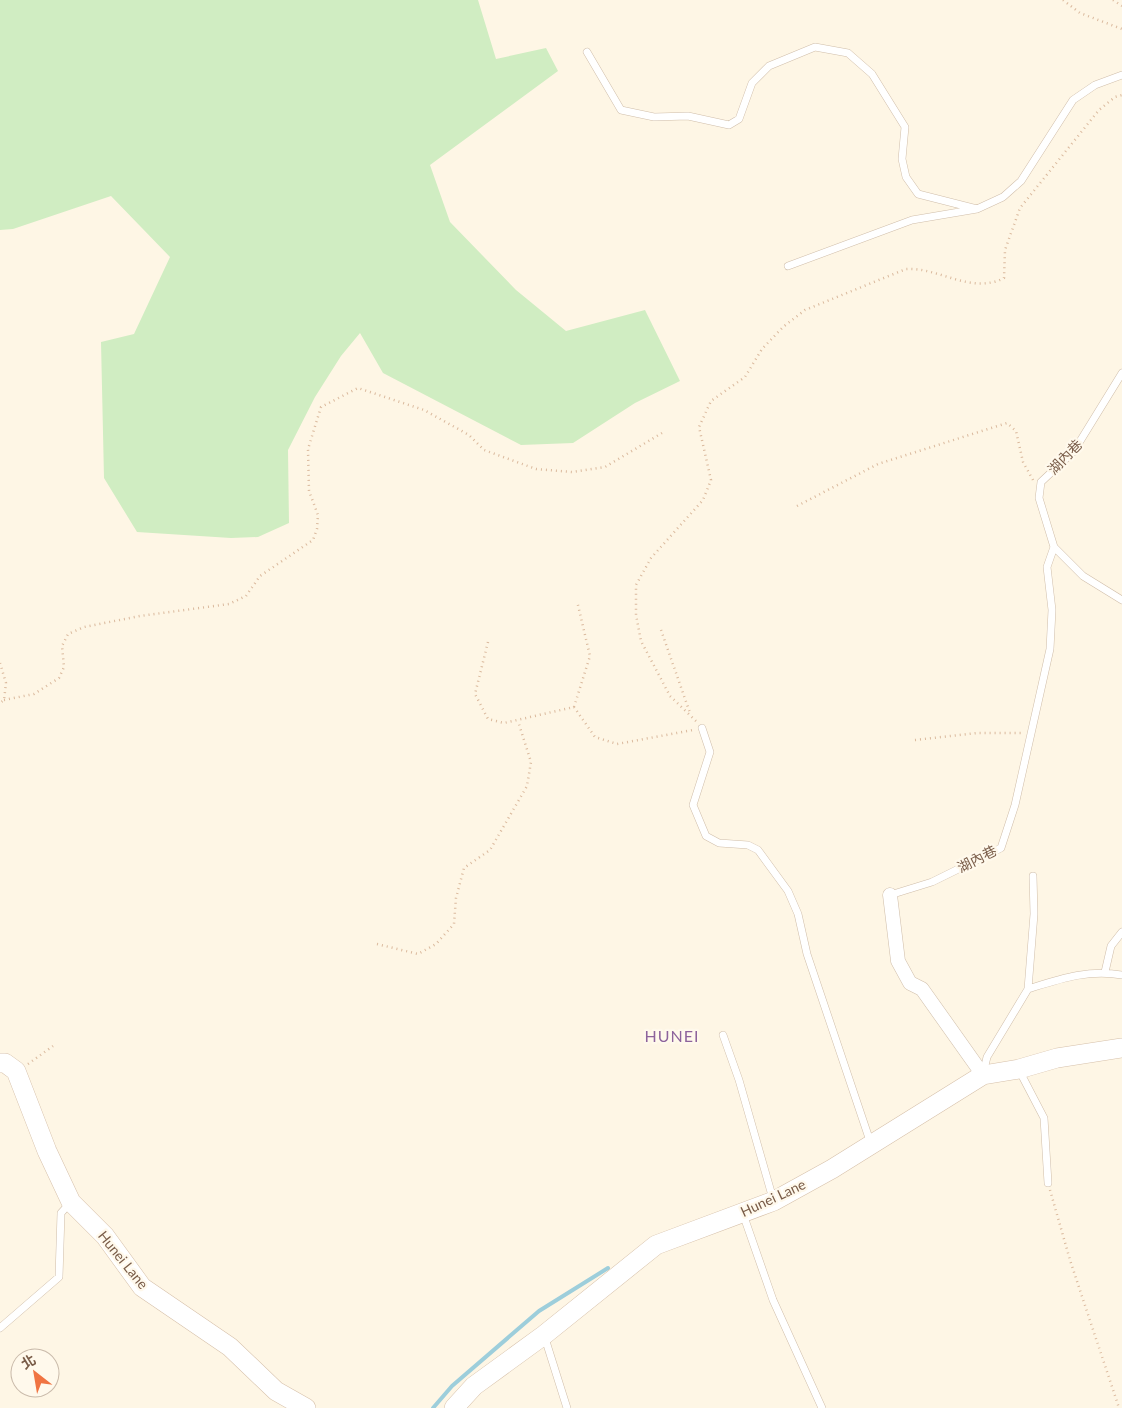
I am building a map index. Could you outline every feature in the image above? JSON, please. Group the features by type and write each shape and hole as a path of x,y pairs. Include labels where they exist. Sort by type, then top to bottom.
{"street":[{"name":"湖內巷","path":"890,895 898,961 910,983 922,989 983,1074"},
{"name":"Hunei Lane","path":"454,1408 474,1386 544,1335 656,1245 774,1201 871,1144 983,1074 1019,1069 1057,1058 1122,1048"},
{"name":"Hunei Lane","path":"8,1067 71,1202 105,1236 142,1287 230,1347 276,1391 306,1408"}],"lane":[{"path":"587,52 621,110 654,117 688,116 729,125 739,119 752,83 769,66 815,47 848,52 872,74 905,127 902,159 906,177 918,194 977,209"},
{"path":"788,266 912,220 977,209 1002,197 1021,181 1073,100 1095,85 1122,75"},
{"name":"湖內巷","path":"1040,493 1041,482 1074,451 1122,373"},
{"path":"1040,493 1044,519 1054,547 1083,576 1122,600"},
{"name":"湖內巷","path":"890,895 932,882 1002,848 1015,805 1050,649 1052,610 1047,568 1054,547"},
{"path":"702,728 710,752 694,804 706,836 719,843 748,845 758,850 788,892 798,914 807,954 871,1144"},
{"path":"983,1074 987,1057 1028,989 1034,914 1033,876"},
{"path":"1105,972 1111,946 1122,932"},
{"path":"1028,989 1076,974 1105,972 1122,975"},
{"path":"723,1035 739,1080 774,1201"},
{"path":"1019,1069 1044,1118 1048,1183"},
{"path":"0,1328 59,1277 61,1213 71,1202"},
{"path":"742,1213 773,1300 822,1408"},
{"path":"544,1335 567,1408"}],"path":[{"path":"1063,0 1080,13 1122,29"},
{"path":"1113,0 1122,6"},
{"path":"702,728 670,696 641,641 636,615 636,585 651,558 703,500 711,480 699,427 711,401 745,377 762,349 784,326 805,310 906,270 919,269 964,283 993,284 1004,278 1005,250 1020,208 1099,110 1115,97 1122,95"},
{"path":"0,703 4,700 34,694 59,678 64,667 62,646 68,634 84,627 140,616 229,604 246,596 260,576 313,540 317,529 318,515 309,491 308,450 321,407 358,388 424,410 469,435 484,450 536,469 572,472 605,466 662,434"},
{"path":"797,506 878,464 1008,423 1016,431 1023,462 1040,493"},
{"path":"574,707 590,656 578,601"},
{"path":"661,630 664,645 683,689 690,715"},
{"path":"488,642 475,694 488,719 504,723 574,707"},
{"path":"0,663 6,683 4,700"},
{"path":"574,707 595,738 618,744 702,728"},
{"path":"377,944 418,954 436,944 454,924 456,898 464,868 490,850 527,786 531,762 518,721"},
{"path":"915,740 977,733 1030,733"},
{"path":"8,1067 53,1046"},
{"path":"1048,1183 1070,1260 1119,1408"}],"green space":[{"path":"0,0 478,0 496,59 546,48 558,71 430,165 450,222 516,290 566,331 645,310 680,381 635,403 573,443 521,445 383,373 360,333 341,356 315,397 288,450 289,523 258,537 231,538 137,532 104,478 101,342 134,334 170,257 111,196 13,229 0,230"}],"waterway":[{"path":"433,1408 452,1386 539,1311 608,1268"}],"district":[{"name":"HUNEI","path":"672,1036"}]}
